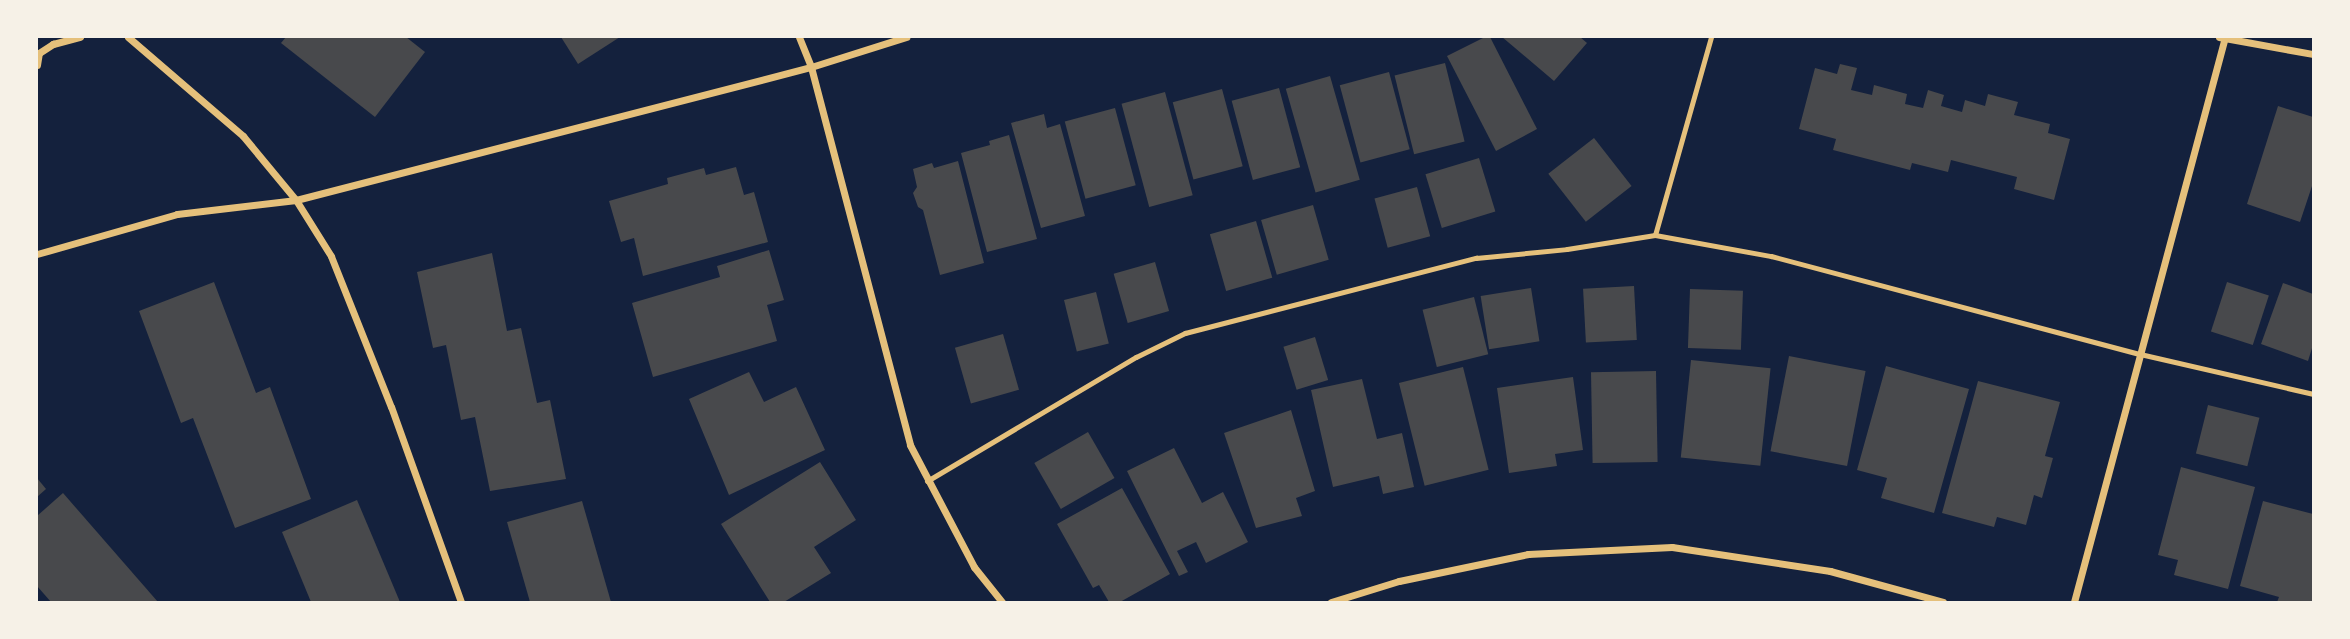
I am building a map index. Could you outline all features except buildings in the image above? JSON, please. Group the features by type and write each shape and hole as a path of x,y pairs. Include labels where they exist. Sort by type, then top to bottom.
{"street":[{"path":"37,65 39,53 53,44 79,37"},
{"path":"128,37 243,136 296,200 331,256 391,407 461,602"},
{"path":"799,37 811,67 910,445 974,567 1002,602"},
{"path":"37,254 177,214 296,200 811,67 906,37"},
{"path":"2074,602 2223,37 2313,54"},
{"path":"1331,602 1399,582 1528,554 1672,547 1829,571 1943,602"}],"lane":[{"path":"1655,235 1711,37"},
{"path":"927,481 1136,357 1185,332 1476,258 1655,235 1771,256 2140,354 2313,394"}]}
